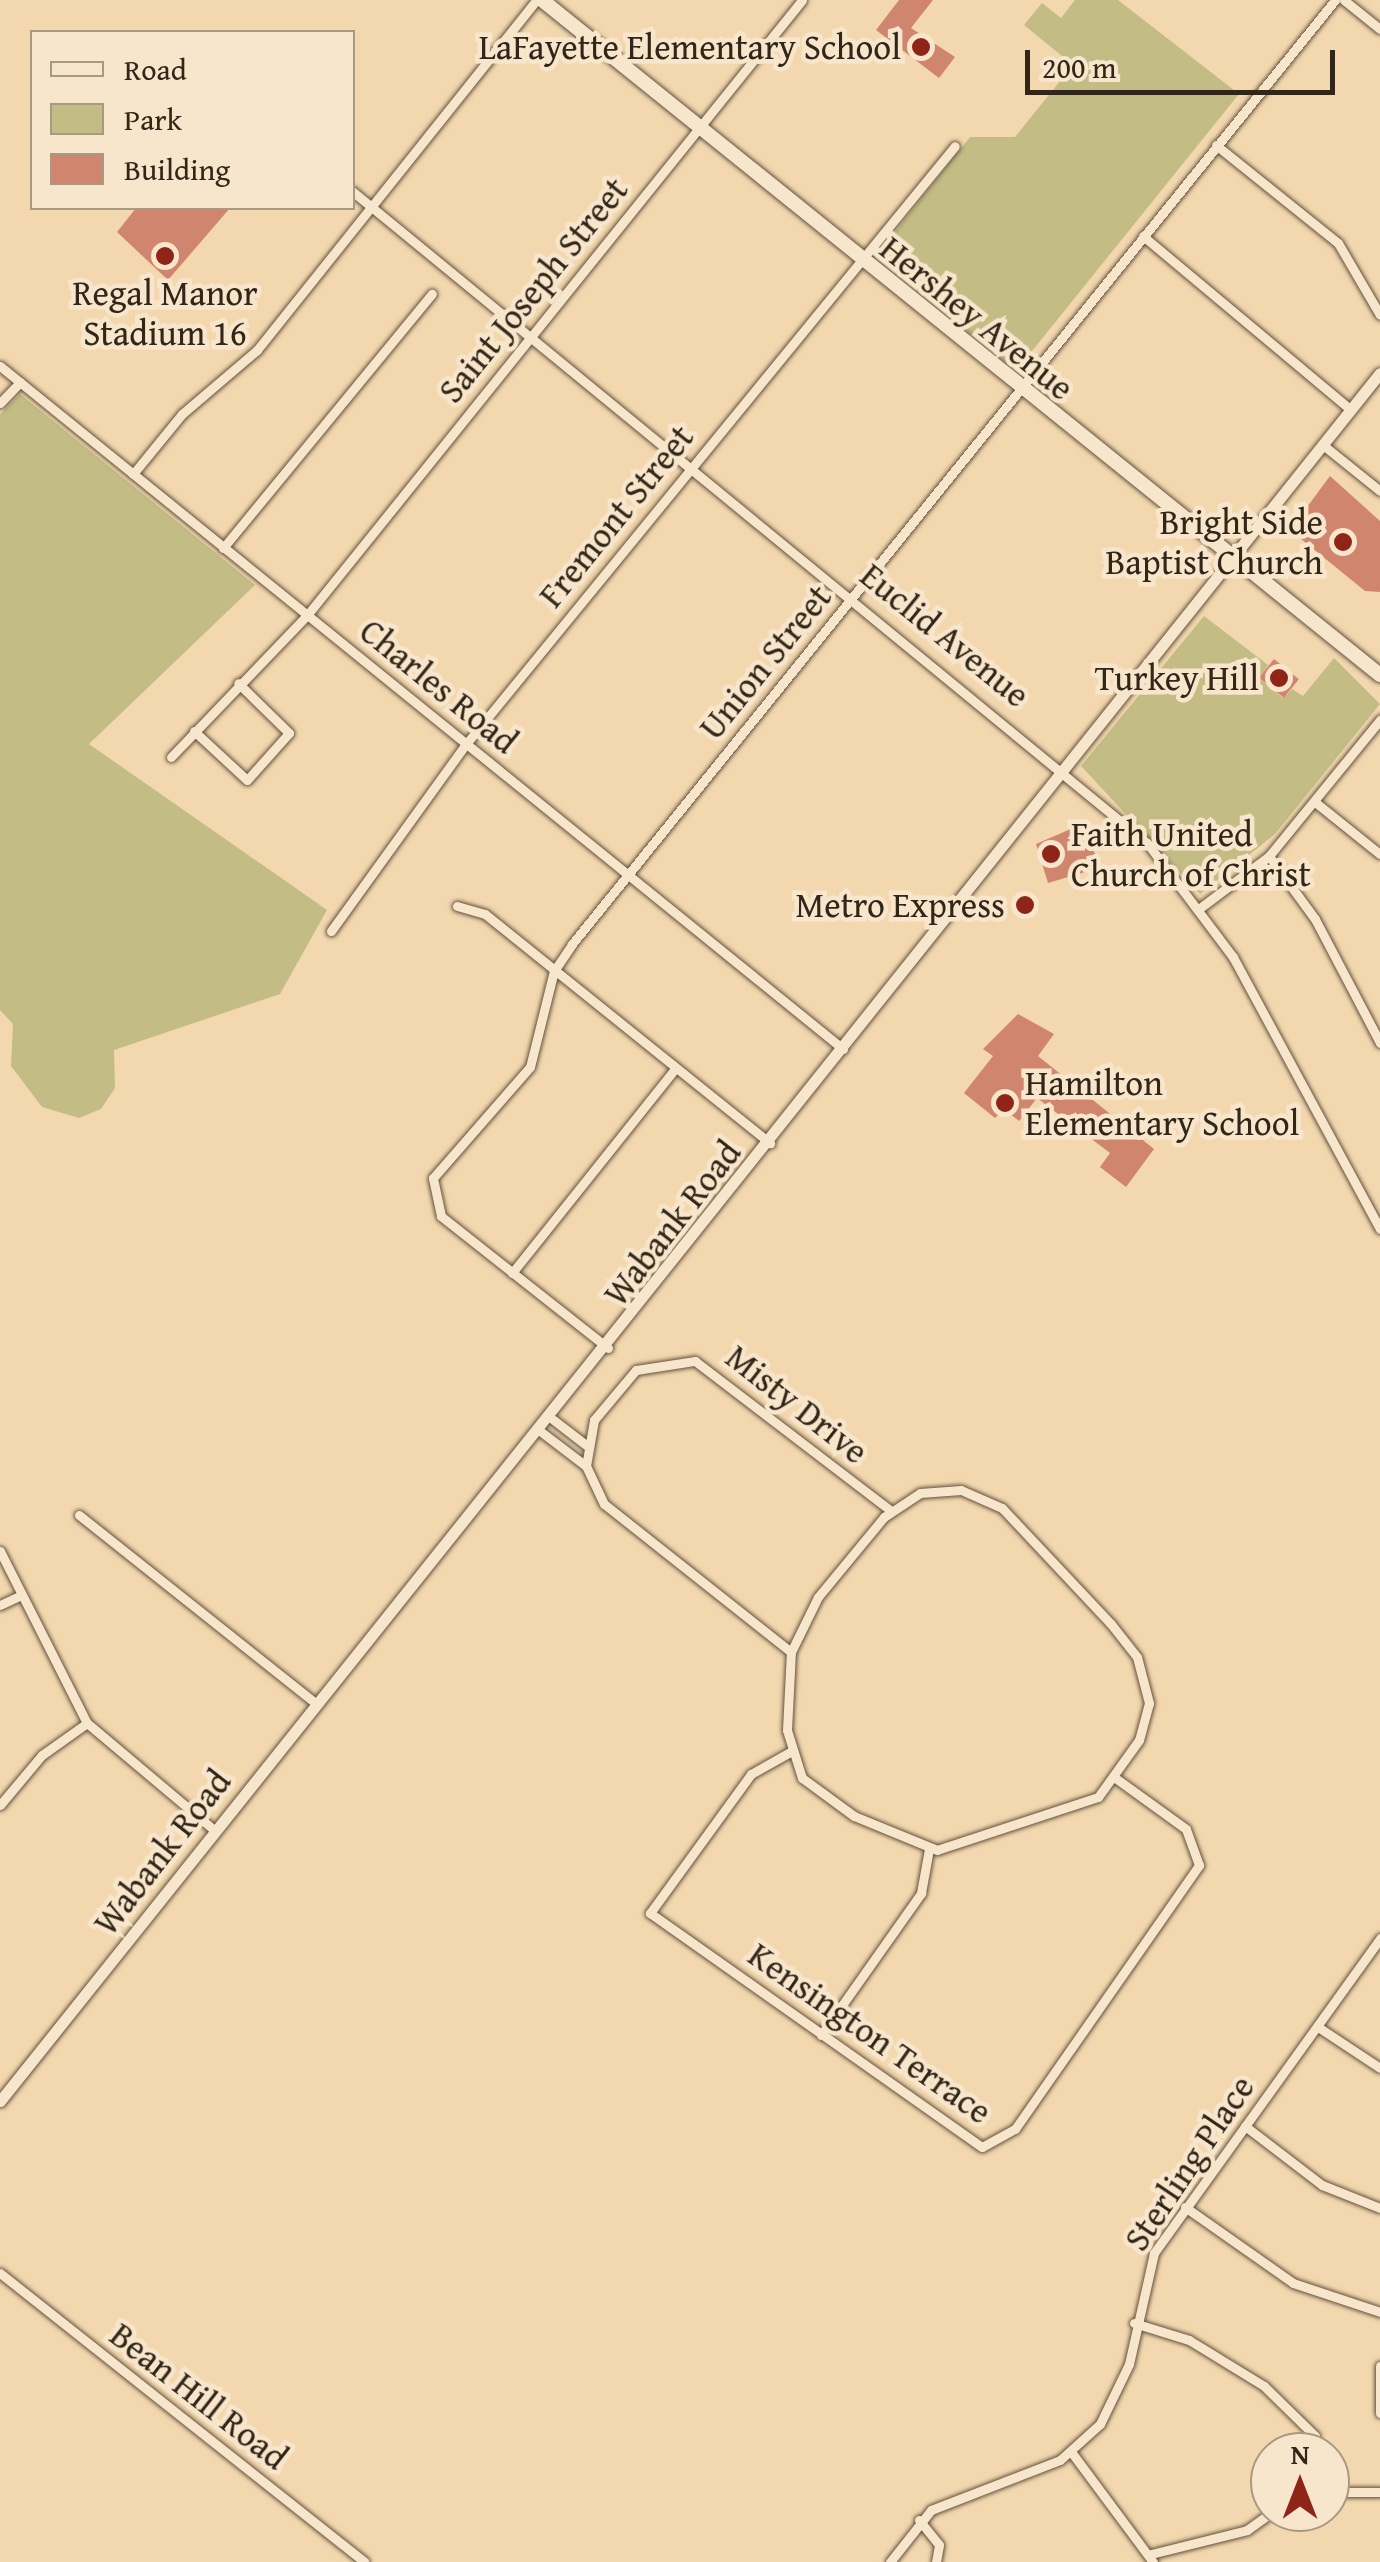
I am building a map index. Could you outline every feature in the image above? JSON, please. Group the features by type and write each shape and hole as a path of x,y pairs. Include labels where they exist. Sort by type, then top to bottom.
{"main road":[{"name":"Hershey Avenue","path":"539,0 1017,389 1380,676"}],"street":[{"path":"133,474 182,414 257,350 539,0"},
{"name":"Saint Joseph Street","path":"171,757 308,614 802,0"},
{"name":"Union Street","path":"608,1348 441,1216 431,1186 530,1067 554,971 1017,389 1335,0"},
{"path":"1344,0 1380,29"},
{"path":"1216,145 1338,242 1380,315"},
{"name":"Fremont Street","path":"331,931 466,744 955,146"},
{"name":"Euclid Avenue","path":"355,193 1067,768 1200,908 1380,1229"},
{"path":"1143,236 1351,410"},
{"path":"223,548 432,294"},
{"name":"Charles Road","path":"0,366 843,1049"},
{"name":"Wabank Road","path":"0,2101 214,1830 608,1348 1380,373"},
{"path":"0,403 20,382"},
{"path":"1324,445 1380,491"},
{"path":"194,731 248,780 289,733 238,683"},
{"path":"1200,908 1269,856 1380,720"},
{"path":"1315,802 1380,854"},
{"path":"1269,856 1315,919 1380,1043"},
{"path":"457,906 485,914 770,1143"},
{"path":"512,1273 675,1068"},
{"name":"Misty Drive","path":"586,1445 636,1370 695,1361 891,1512"},
{"path":"551,1418 586,1445 586,1466 604,1504 791,1652"},
{"path":"540,1431 586,1466"},
{"path":"944,1488 994,1502 1131,1648 1148,1714 1114,1778 1089,1803 928,1849 826,1798 790,1752 791,1652 818,1596 891,1512 944,1488"},
{"path":"79,1515 317,1704"},
{"path":"0,1551 87,1723 214,1830"},
{"path":"0,1605 22,1595"},
{"path":"0,1805 42,1755 87,1723"},
{"name":"Kensington Terrace","path":"790,1752 751,1774 650,1913 963,2140 982,2147 1008,2137 1199,1866 1186,1828 1114,1778"},
{"path":"820,2035 918,1899 928,1849"},
{"name":"Sterling Place","path":"919,2520 1072,2453 1117,2396 1154,2253 1380,1938"},
{"path":"1318,2027 1380,2068"},
{"path":"1245,2126 1322,2185 1380,2208"},
{"path":"1185,2207 1293,2283 1380,2312"},
{"name":"Bean Hill Road","path":"0,2273 364,2562"},
{"path":"1134,2323 1246,2373 1311,2432"},
{"path":"1380,2366 1380,2412"},
{"path":"1072,2453 1152,2558 1250,2527"},
{"path":"1350,2492 1380,2492"},
{"path":"890,2562 919,2520 939,2545 936,2562"}],"green space":[{"path":"1075,0 1118,0 1239,94 1016,371 876,256 970,137 1015,137 1073,65 1024,25 1042,3 1061,18"},
{"path":"20,394 255,585 89,744 327,910 280,994 114,1050 115,1088 101,1109 79,1118 42,1107 11,1066 13,1024 0,1010 0,414"},
{"path":"1204,616 1268,665 1259,678 1283,698 1292,689 1303,696 1334,658 1380,704 1275,834 1200,894 1081,766"}],"building":[{"name":"LaFayette Elementary School","path":"899,0 933,0 911,28 955,57 939,78 876,30"},
{"name":"Regal Manor Stadium 16","path":"134,210 228,210 168,280 117,232"},
{"name":"Bright Side Baptist Church","path":"1330,476 1380,521 1380,592 1365,591 1290,530"},
{"name":"Turkey Hill","path":"1274,659 1299,679 1284,698 1259,678"},
{"name":"Faith United Church of Christ","path":"1080,825 1102,867 1048,883 1036,844"},
{"name":"Hamilton Elementary School","path":"1018,1014 1054,1034 1038,1056 1154,1149 1126,1187 1100,1167 1110,1153 1037,1098 1019,1121 1004,1109 995,1118 964,1093 993,1056 983,1049"}],"place":[{"name":"LaFayette Elementary School","path":"921,47"},
{"name":"Regal Manor Stadium 16","path":"165,256"},
{"name":"Bright Side Baptist Church","path":"1343,542"},
{"name":"Turkey Hill","path":"1279,678"},
{"name":"Faith United Church of Christ","path":"1051,854"},
{"name":"Metro Express","path":"1025,905"},
{"name":"Hamilton Elementary School","path":"1005,1103"}]}
